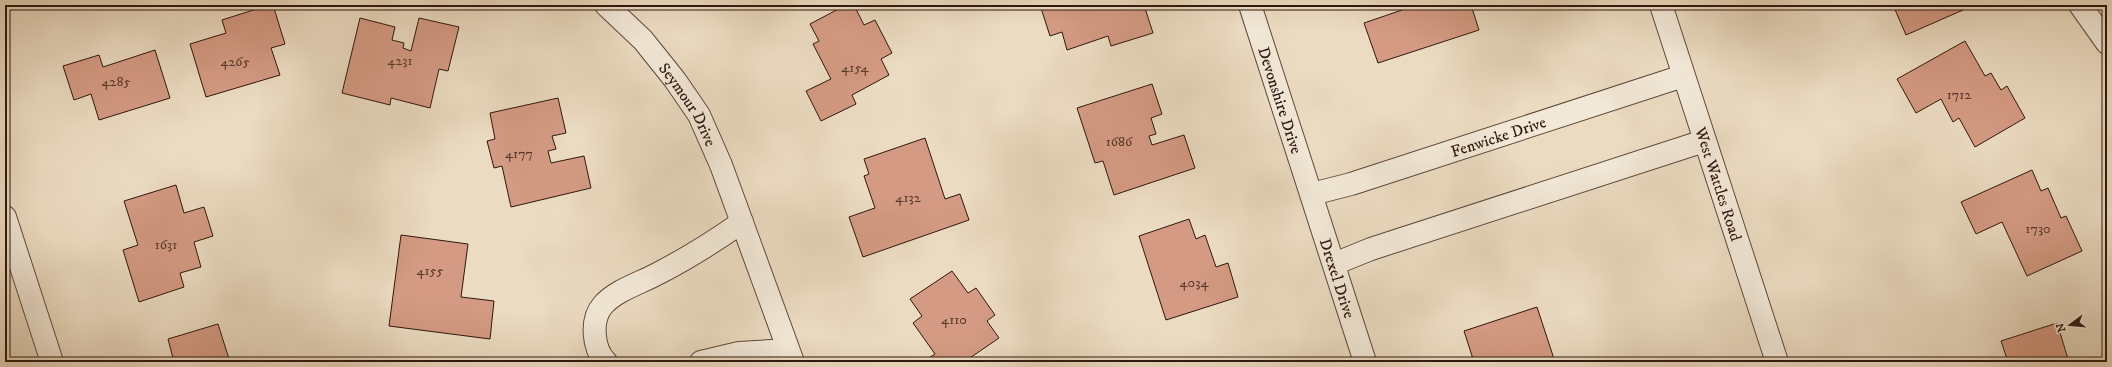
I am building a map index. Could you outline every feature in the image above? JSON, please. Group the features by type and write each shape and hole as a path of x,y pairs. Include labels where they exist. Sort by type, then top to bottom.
{"street":[{"name":"Seymour Drive","path":"606,5 644,40 675,80 698,115 721,165 790,356 739,353 702,362"},
{"name":"Devonshire Drive","path":"1250,5 1312,194"},
{"name":"West Wattles Road","path":"1660,5 1776,362"},
{"path":"2080,5 2107,43"},
{"name":"Fenwicke Drive","path":"1312,194 1426,160 1683,76"},
{"path":"1334,264 1371,249 1704,141"},
{"name":"Drexel Drive","path":"1312,194 1365,362"},
{"path":"5,217 52,362"},
{"path":"606,362 602,358 595,338 596,319 603,305 623,291 705,248 742,222"}],"building":[{"path":"273,5 285,44 271,48 280,75 206,97 190,44 226,33 222,20"},
{"path":"846,5 854,5 864,25 875,20 892,53 881,59 889,75 852,95 856,104 821,121 806,91 831,79 813,44 819,41 810,24"},
{"path":"1040,5 1144,5 1153,33 1111,46 1108,36 1067,50 1062,32 1050,36"},
{"path":"1401,5 1471,5 1479,30 1378,63 1364,23 1402,10"},
{"path":"1893,5 1960,5 1963,10 1906,35"},
{"path":"360,18 395,27 392,40 404,43 403,48 411,51 419,18 459,27 448,71 439,69 430,108 391,98 390,105 342,93"},
{"path":"1965,41 1985,76 1991,73 2001,90 2007,86 2025,118 1975,147 1959,118 1953,122 1941,99 1916,113 1897,79"},
{"path":"155,50 170,98 99,120 91,94 74,100 63,66 99,55 103,67"},
{"path":"1152,84 1162,114 1151,118 1156,134 1149,136 1152,145 1184,135 1195,168 1114,195 1103,161 1095,163 1077,108"},
{"path":"558,98 566,133 552,136 556,149 548,151 551,163 584,156 591,188 511,207 502,166 494,168 487,141 495,139 490,113"},
{"path":"925,138 945,199 960,194 969,220 863,257 849,217 875,208 864,176 869,174 864,159"},
{"path":"2032,170 2041,191 2048,188 2061,218 2066,216 2082,251 2027,276 2002,222 1976,234 1961,202"},
{"path":"176,185 184,213 204,207 213,236 194,242 201,267 180,273 184,287 139,302 123,250 138,245 124,201"},
{"path":"1189,219 1196,239 1205,235 1216,267 1228,263 1238,297 1166,320 1139,236"},
{"path":"401,235 468,244 461,297 494,301 490,339 389,326"},
{"path":"952,271 968,293 976,288 995,315 987,321 999,338 964,362 923,362 935,354 913,323 922,316 910,299"},
{"path":"1537,307 1555,362 1474,362 1464,331"},
{"path":"2057,323 2069,362 2008,362 2001,341"},
{"path":"218,324 230,362 174,362 168,339"}]}
